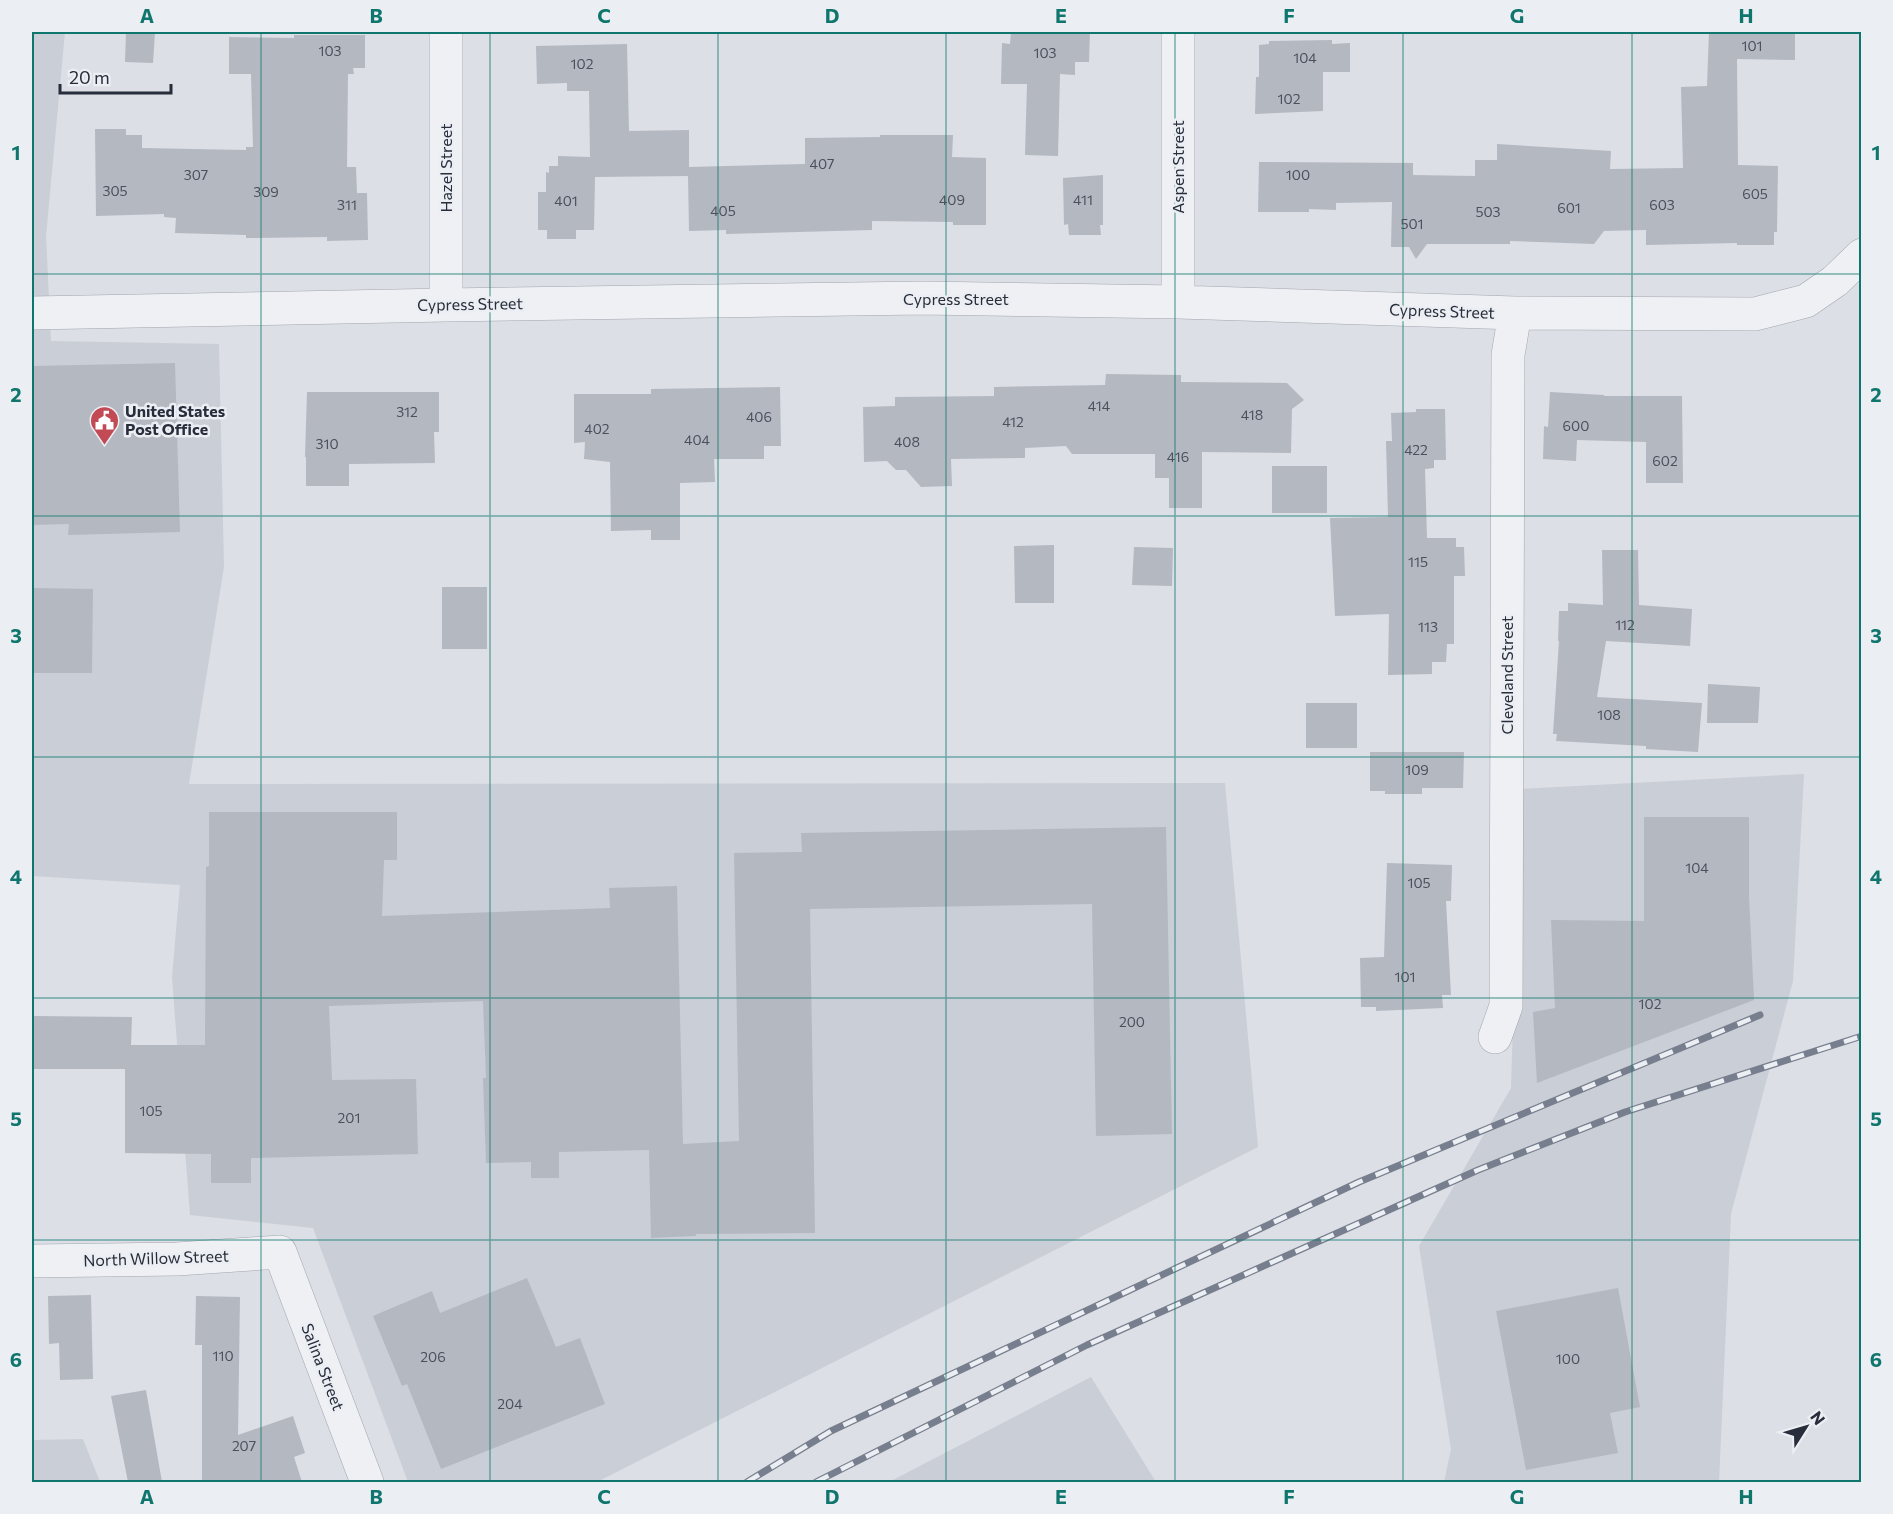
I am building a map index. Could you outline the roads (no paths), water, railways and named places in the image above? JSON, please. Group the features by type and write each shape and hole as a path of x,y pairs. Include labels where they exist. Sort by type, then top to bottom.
{"street":[{"name":"Hazel Street","path":"446,32 446,305"},
{"name":"Aspen Street","path":"1178,32 1178,302"},
{"name":"Cypress Street","path":"32,313 923,298 1178,302 1515,313 1755,314 1806,301 1835,281 1862,255"},
{"name":"Cleveland Street","path":"1495,1037 1506,1006 1508,355 1515,313"},
{"name":"North Willow Street","path":"32,1261 177,1259 280,1252"},
{"name":"Salina Street","path":"280,1252 367,1482"}],"railway":[{"path":"747,1482 831,1431 1359,1182 1760,1015"},
{"path":"816,1482 1087,1345 1478,1170 1625,1112 1862,1036"}],"place":[{"name":"United States Post Office","path":"104,446"}]}
